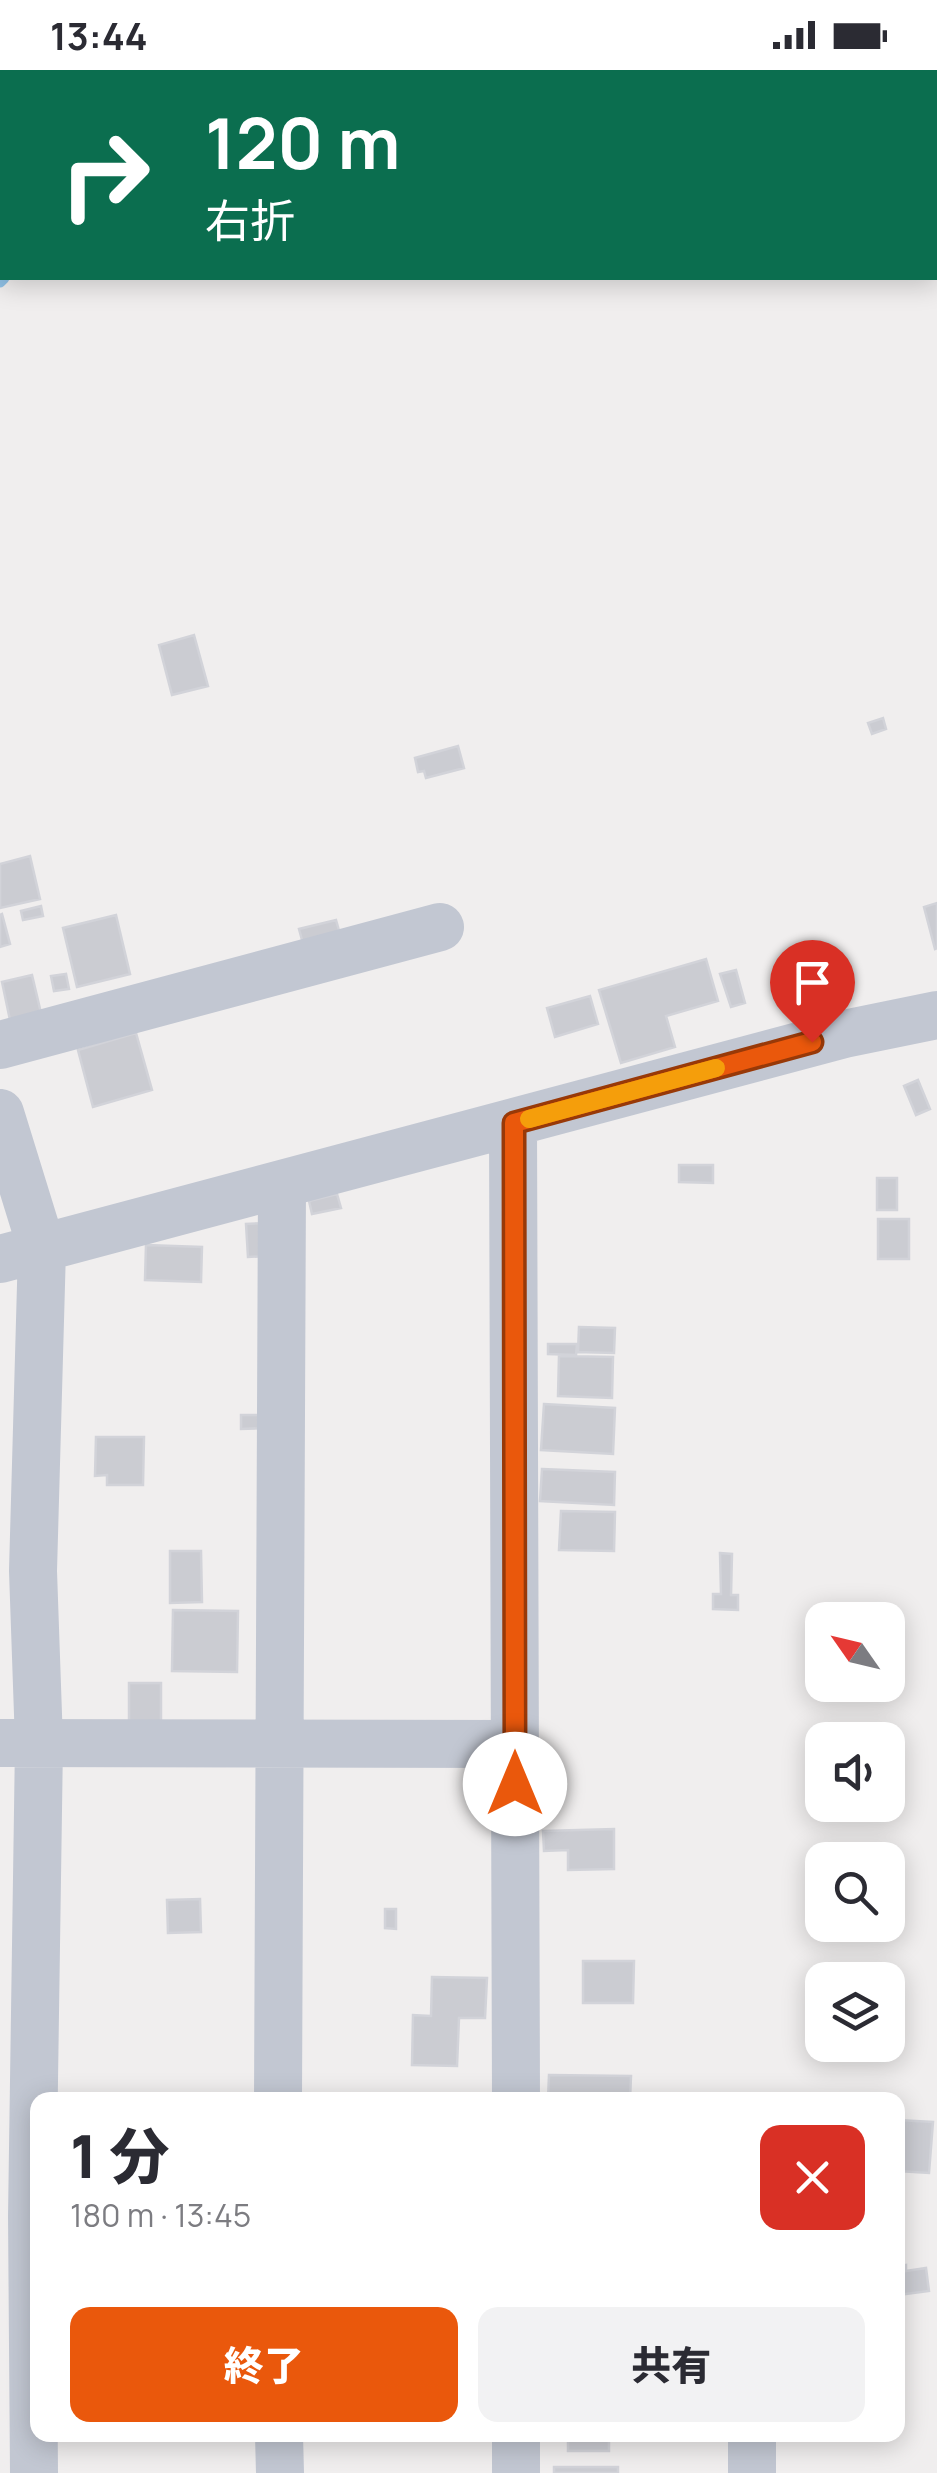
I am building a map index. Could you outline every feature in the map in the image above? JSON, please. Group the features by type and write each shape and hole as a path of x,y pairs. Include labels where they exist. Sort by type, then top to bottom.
{"street":[{"path":"0,1046 440,928"},
{"path":"21,1254 844,1034 937,1015"},
{"path":"0,1113 21,1254 33,1571 19,1743 23,2216 30,2380"},
{"path":"514,1123 516,2092"},
{"path":"278,2092 282,1185"},
{"path":"19,1743 515,1744"},
{"path":"33,2442 34,2473"},
{"path":"280,2442 280,2473"},
{"path":"516,2442 516,2473"},
{"path":"752,2442 752,2473"}],"building":[{"path":"194,635 208,686 172,695 159,645"},
{"path":"883,718 886,729 872,734 868,723"},
{"path":"458,746 464,768 426,778 424,771 418,772 415,758"},
{"path":"30,856 40,899 0,908 0,864"},
{"path":"937,903 937,948 935,949 924,907"},
{"path":"41,906 43,916 23,920 21,911"},
{"path":"0,915 10,944 0,947"},
{"path":"116,915 130,974 77,987 63,928"},
{"path":"336,920 342,941 305,951 299,929"},
{"path":"706,959 718,1001 666,1016 675,1047 621,1063 599,990"},
{"path":"736,970 745,1003 731,1007 720,974"},
{"path":"66,974 69,989 54,991 51,976"},
{"path":"32,975 41,1013 10,1020 2,982"},
{"path":"590,996 598,1024 555,1037 547,1008"},
{"path":"136,1033 152,1090 93,1107 78,1050"},
{"path":"918,1080 930,1109 916,1115 904,1086"},
{"path":"679,1165 713,1165 713,1183 679,1182"},
{"path":"877,1178 897,1178 897,1210 877,1210"},
{"path":"337,1194 341,1208 312,1214 309,1201"},
{"path":"878,1219 909,1219 909,1259 878,1259"},
{"path":"267,1223 269,1256 248,1257 246,1224"},
{"path":"146,1245 202,1247 201,1282 145,1280"},
{"path":"579,1327 615,1328 614,1353 578,1352"},
{"path":"548,1344 577,1344 576,1355 548,1354"},
{"path":"559,1356 613,1357 612,1398 558,1396"},
{"path":"544,1404 615,1408 613,1454 541,1450"},
{"path":"241,1415 265,1415 265,1428 241,1429"},
{"path":"96,1437 144,1437 143,1485 107,1485 107,1475 95,1476"},
{"path":"542,1469 615,1472 614,1505 540,1501"},
{"path":"561,1511 615,1512 614,1551 559,1550"},
{"path":"170,1551 201,1551 202,1602 170,1603"},
{"path":"720,1553 732,1554 731,1595 738,1595 738,1610 713,1609 713,1594 721,1594"},
{"path":"173,1610 238,1611 237,1672 172,1671"},
{"path":"129,1683 161,1683 161,1725 129,1725"},
{"path":"614,1829 614,1869 568,1870 568,1850 544,1851 543,1831"},
{"path":"200,1899 201,1932 168,1933 167,1900"},
{"path":"385,1909 396,1909 396,1929 385,1928"},
{"path":"583,1961 634,1961 633,2003 583,2003"},
{"path":"432,1977 487,1978 485,2018 459,2018 457,2066 412,2065 413,2015 431,2016"},
{"path":"549,2075 631,2076 630,2092 548,2092"},
{"path":"905,2120 933,2122 929,2173 905,2171"},
{"path":"905,2265 906,2271 926,2268 929,2291 905,2294"},
{"path":"568,2442 609,2442 609,2451 568,2451"},
{"path":"554,2467 618,2467 618,2473 554,2473"}],"slow traffic":[{"path":"529,1119 716,1068"}],"route":[{"path":"515,1784 514,1123 812,1042"}]}
